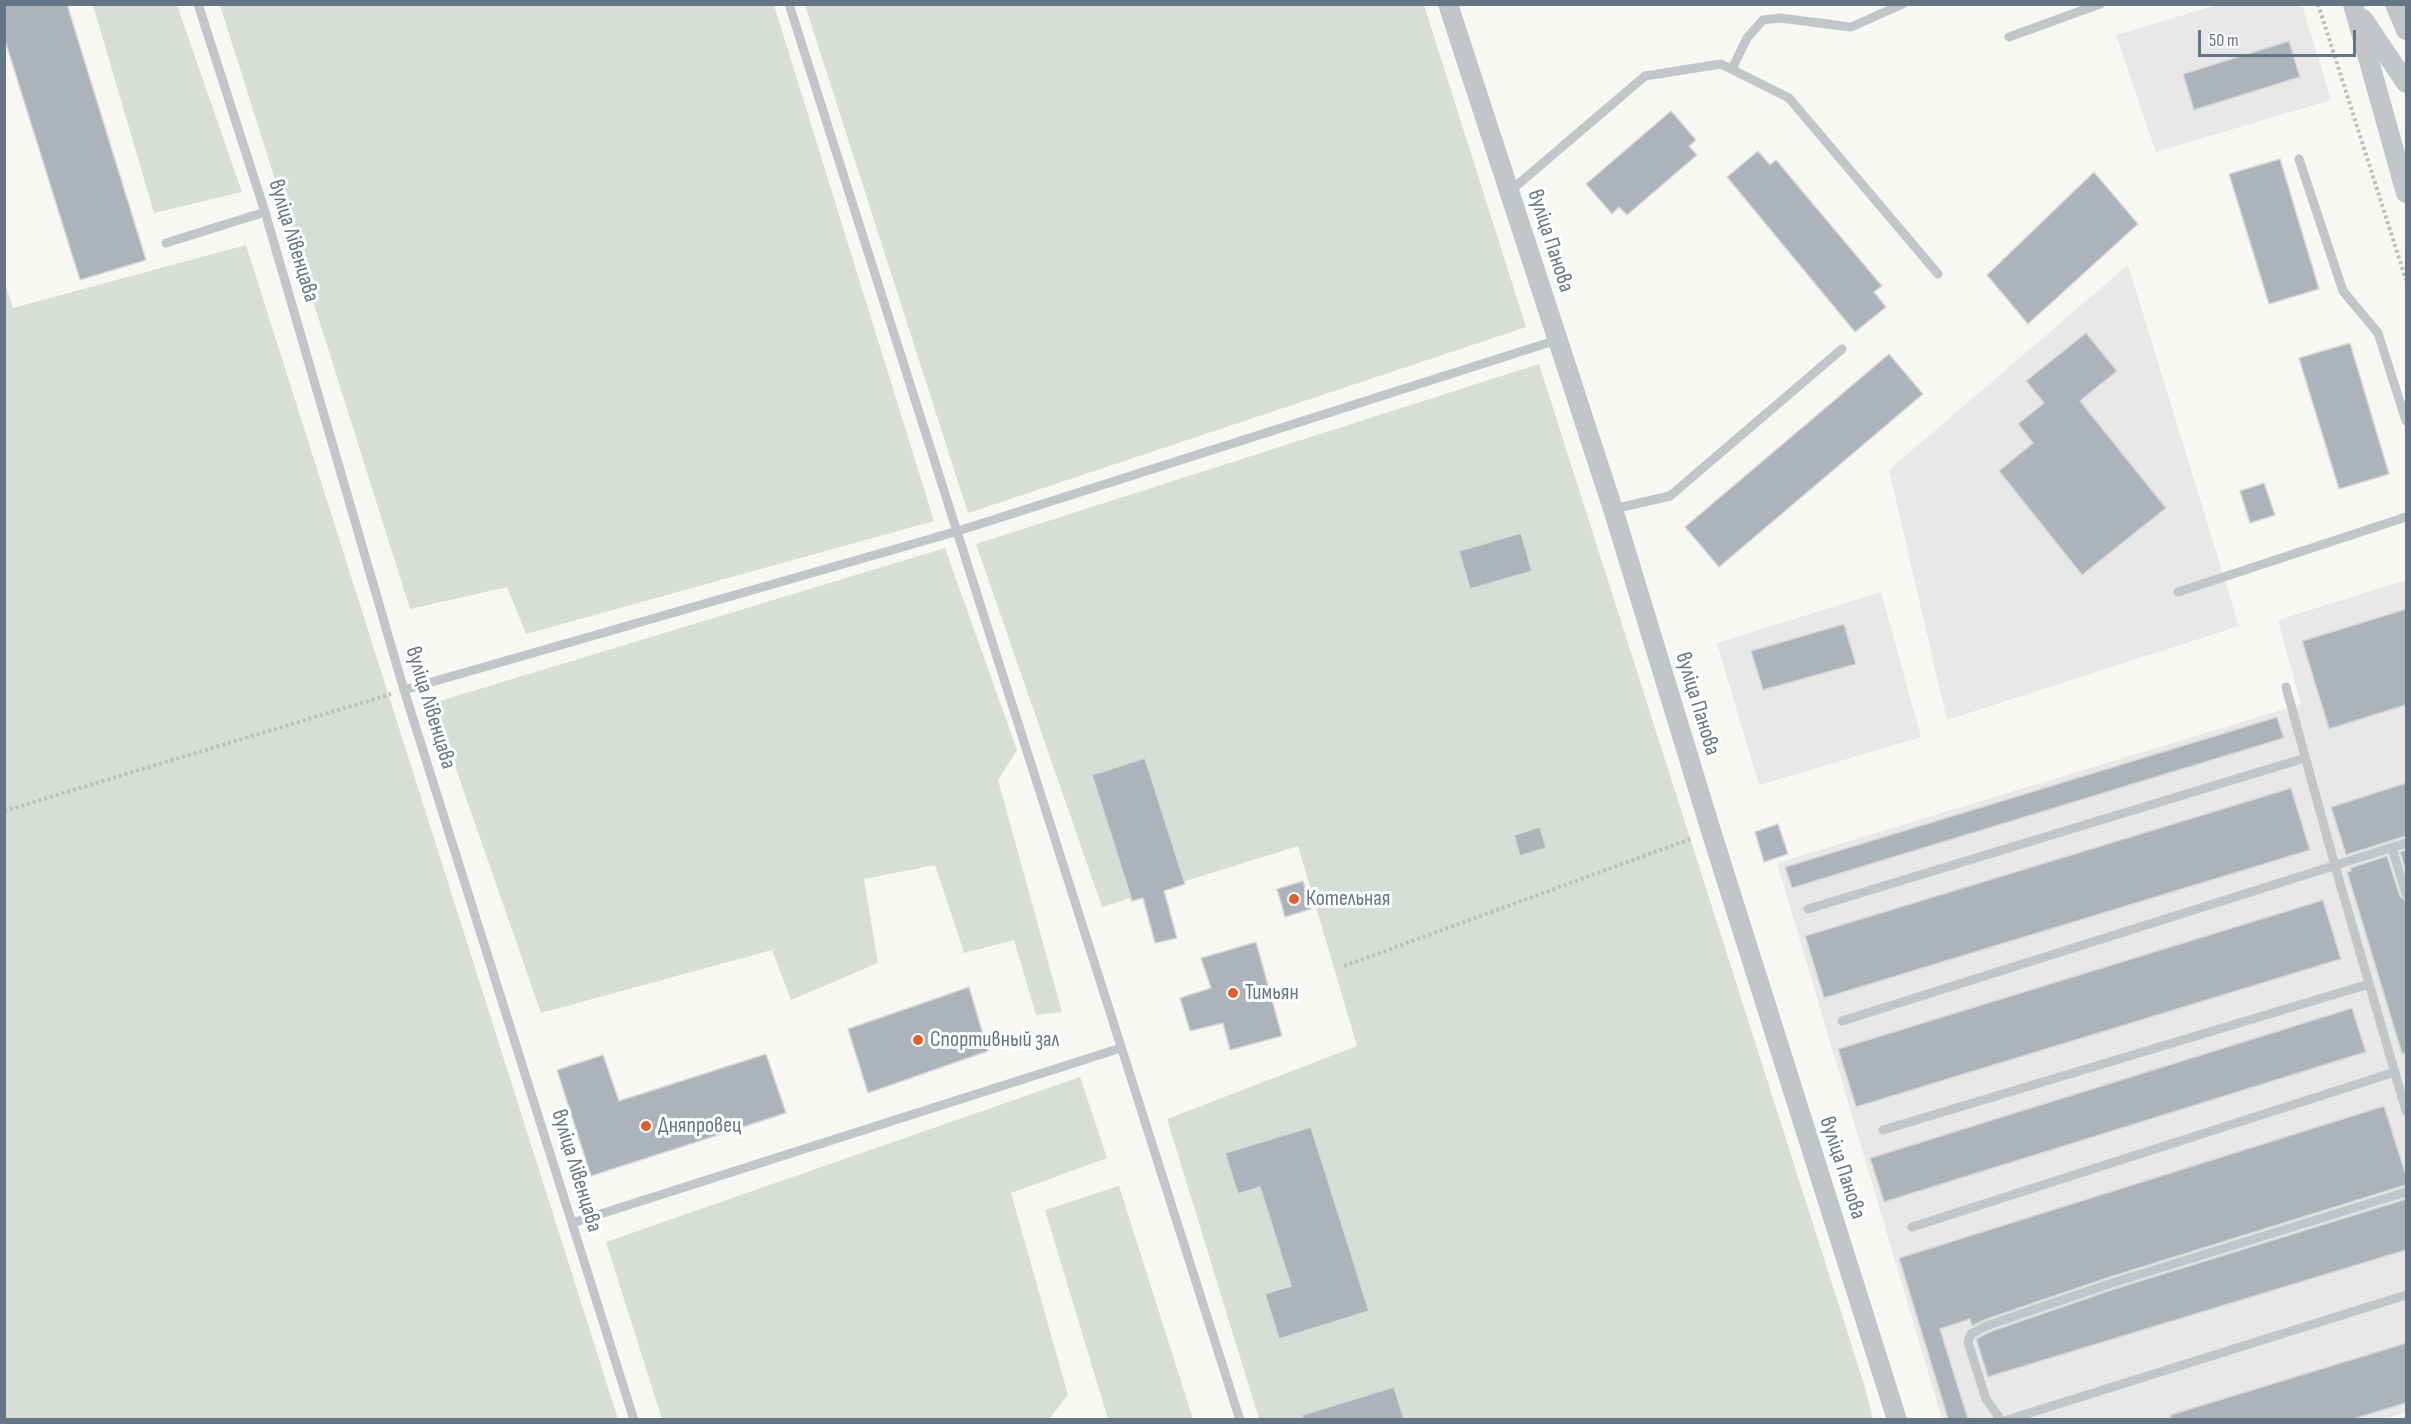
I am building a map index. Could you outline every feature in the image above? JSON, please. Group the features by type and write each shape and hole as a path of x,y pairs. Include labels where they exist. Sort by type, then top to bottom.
{"street":[{"name":"вуліца Панова","path":"1448,4 1613,509 1711,831 1897,1419"},
{"path":"2395,4 2406,30"},
{"path":"2353,5 2406,83"},
{"path":"2353,5 2406,193"}],"lane":[{"name":"вуліца Лівенцава","path":"198,4 265,212 404,690 634,1419"},
{"path":"789,4 1240,1419"},
{"path":"1732,69 1747,38 1763,20 1780,18 1851,27 1903,4"},
{"path":"2009,37 2100,4"},
{"path":"1509,192 1645,76 1721,64 1789,98 1938,274"},
{"path":"2299,159 2343,291 2378,333 2406,421"},
{"path":"166,243 265,212"},
{"path":"404,690 958,531 1557,340"},
{"path":"1613,509 1670,496 1842,349"},
{"path":"2178,592 2406,517"},
{"path":"2286,687 2334,866 2406,1111"},
{"path":"1808,909 2305,758"},
{"path":"1842,1021 2406,843"},
{"path":"2392,848 2406,894"},
{"path":"1883,1130 2369,984"},
{"path":"572,1223 1122,1048"},
{"path":"1912,1227 2395,1072"},
{"path":"2001,1419 1986,1399 1968,1342 1971,1334 1986,1326 2112,1283 2406,1192"},
{"path":"2007,1419 2406,1294"}],"path":[{"path":"2318,4 2406,280"},
{"path":"4,811 404,690"},
{"path":"1344,966 1711,831"}],"shaded area":[{"path":"93,5 177,5 242,192 154,213"},
{"path":"220,5 774,5 934,521 526,634 507,587 410,609"},
{"path":"805,5 1424,5 1526,327 968,513"},
{"path":"2217,5 2302,5 2331,100 2156,152 2116,35"},
{"path":"246,245 618,1419 5,1419 5,283 13,308"},
{"path":"2128,265 2239,626 1947,720 1889,470"},
{"path":"1539,364 1864,1384 1873,1419 1259,1419 1167,1119 1357,1046 1298,846 1102,907 976,544"},
{"path":"945,548 1017,750 998,780 1062,1012 1036,1015 1014,940 964,953 935,865 864,879 878,963 791,1000 772,950 541,1013 433,703"},
{"path":"2406,580 2406,1412 2382,1420 1942,1419 1777,863 2301,704 2278,620"},
{"path":"1881,592 1921,737 1759,785 1717,643"},
{"path":"1080,1077 1107,1158 1011,1193 1068,1395 1049,1419 662,1419 606,1242"},
{"path":"1119,1186 1193,1419 1108,1419 1045,1210"}],"building":[{"path":"4,4 67,4 146,260 80,280 4,37"},
{"path":"2289,41 2300,77 2194,110 2183,74"},
{"path":"1671,111 1696,140 1689,146 1697,155 1627,215 1619,207 1612,214 1586,184"},
{"path":"1758,151 1770,165 1776,160 1882,286 1874,292 1886,307 1855,332 1727,177"},
{"path":"2280,159 2319,289 2269,304 2229,174"},
{"path":"2094,172 2138,224 2028,324 1987,275"},
{"path":"2086,333 2117,371 2080,401 2166,508 2082,575 1999,471 2033,443 2018,424 2044,403 2026,381"},
{"path":"2350,343 2389,474 2339,489 2299,358"},
{"path":"1889,354 1923,394 1719,567 1685,527"},
{"path":"2264,483 2275,515 2250,523 2240,491"},
{"path":"1521,533 1532,571 1470,589 1459,551"},
{"path":"2406,609 2406,705 2329,729 2302,641"},
{"path":"1844,624 1856,664 1763,690 1751,651"},
{"path":"2277,717 2284,738 1792,888 1785,867"},
{"path":"1145,758 1185,884 1164,891 1177,938 1155,943 1143,898 1132,901 1092,775"},
{"path":"2406,783 2406,836 2346,855 2331,807"},
{"path":"2291,788 2310,850 1824,998 1805,936"},
{"path":"1778,824 1788,854 1764,862 1755,832"},
{"path":"1540,827 1546,848 1520,856 1514,835"},
{"path":"2406,850 2406,872 2400,852"},
{"path":"2387,856 2400,896 2406,901 2406,1053 2402,1054 2347,872 2351,871 2350,868"},
{"name":"Котельная","path":"1303,881 1311,909 1285,917 1277,889"},
{"path":"2323,900 2341,959 1856,1107 1838,1049"},
{"name":"Тимьян","path":"1256,942 1282,1036 1230,1050 1223,1023 1190,1031 1180,998 1211,988 1201,958"},
{"name":"Спортивный зал","path":"969,987 988,1051 868,1093 848,1029"},
{"path":"2352,1008 2366,1052 1884,1202 1870,1158"},
{"path":"766,1054 786,1113 591,1176 557,1070 603,1055 619,1101"},
{"path":"2384,1106 2406,1175 2406,1185 2110,1277 1972,1326 1970,1319 1940,1329 1968,1419 1948,1419 1899,1258"},
{"path":"1311,1127 1369,1311 1279,1339 1265,1294 1291,1286 1260,1187 1238,1194 1225,1153"},
{"path":"2406,1199 2406,1250 1988,1377 1976,1339 1989,1332 2114,1289"},
{"path":"2406,1343 2406,1403 2353,1419 2171,1419 2170,1415"},
{"path":"1394,1387 1404,1419 1303,1419 1302,1415"}],"place":[{"name":"Котельная","path":"1294,899"},
{"name":"Тимьян","path":"1233,993"},
{"name":"Спортивный зал","path":"918,1040"},
{"name":"Дняпровец","path":"646,1126"}]}
